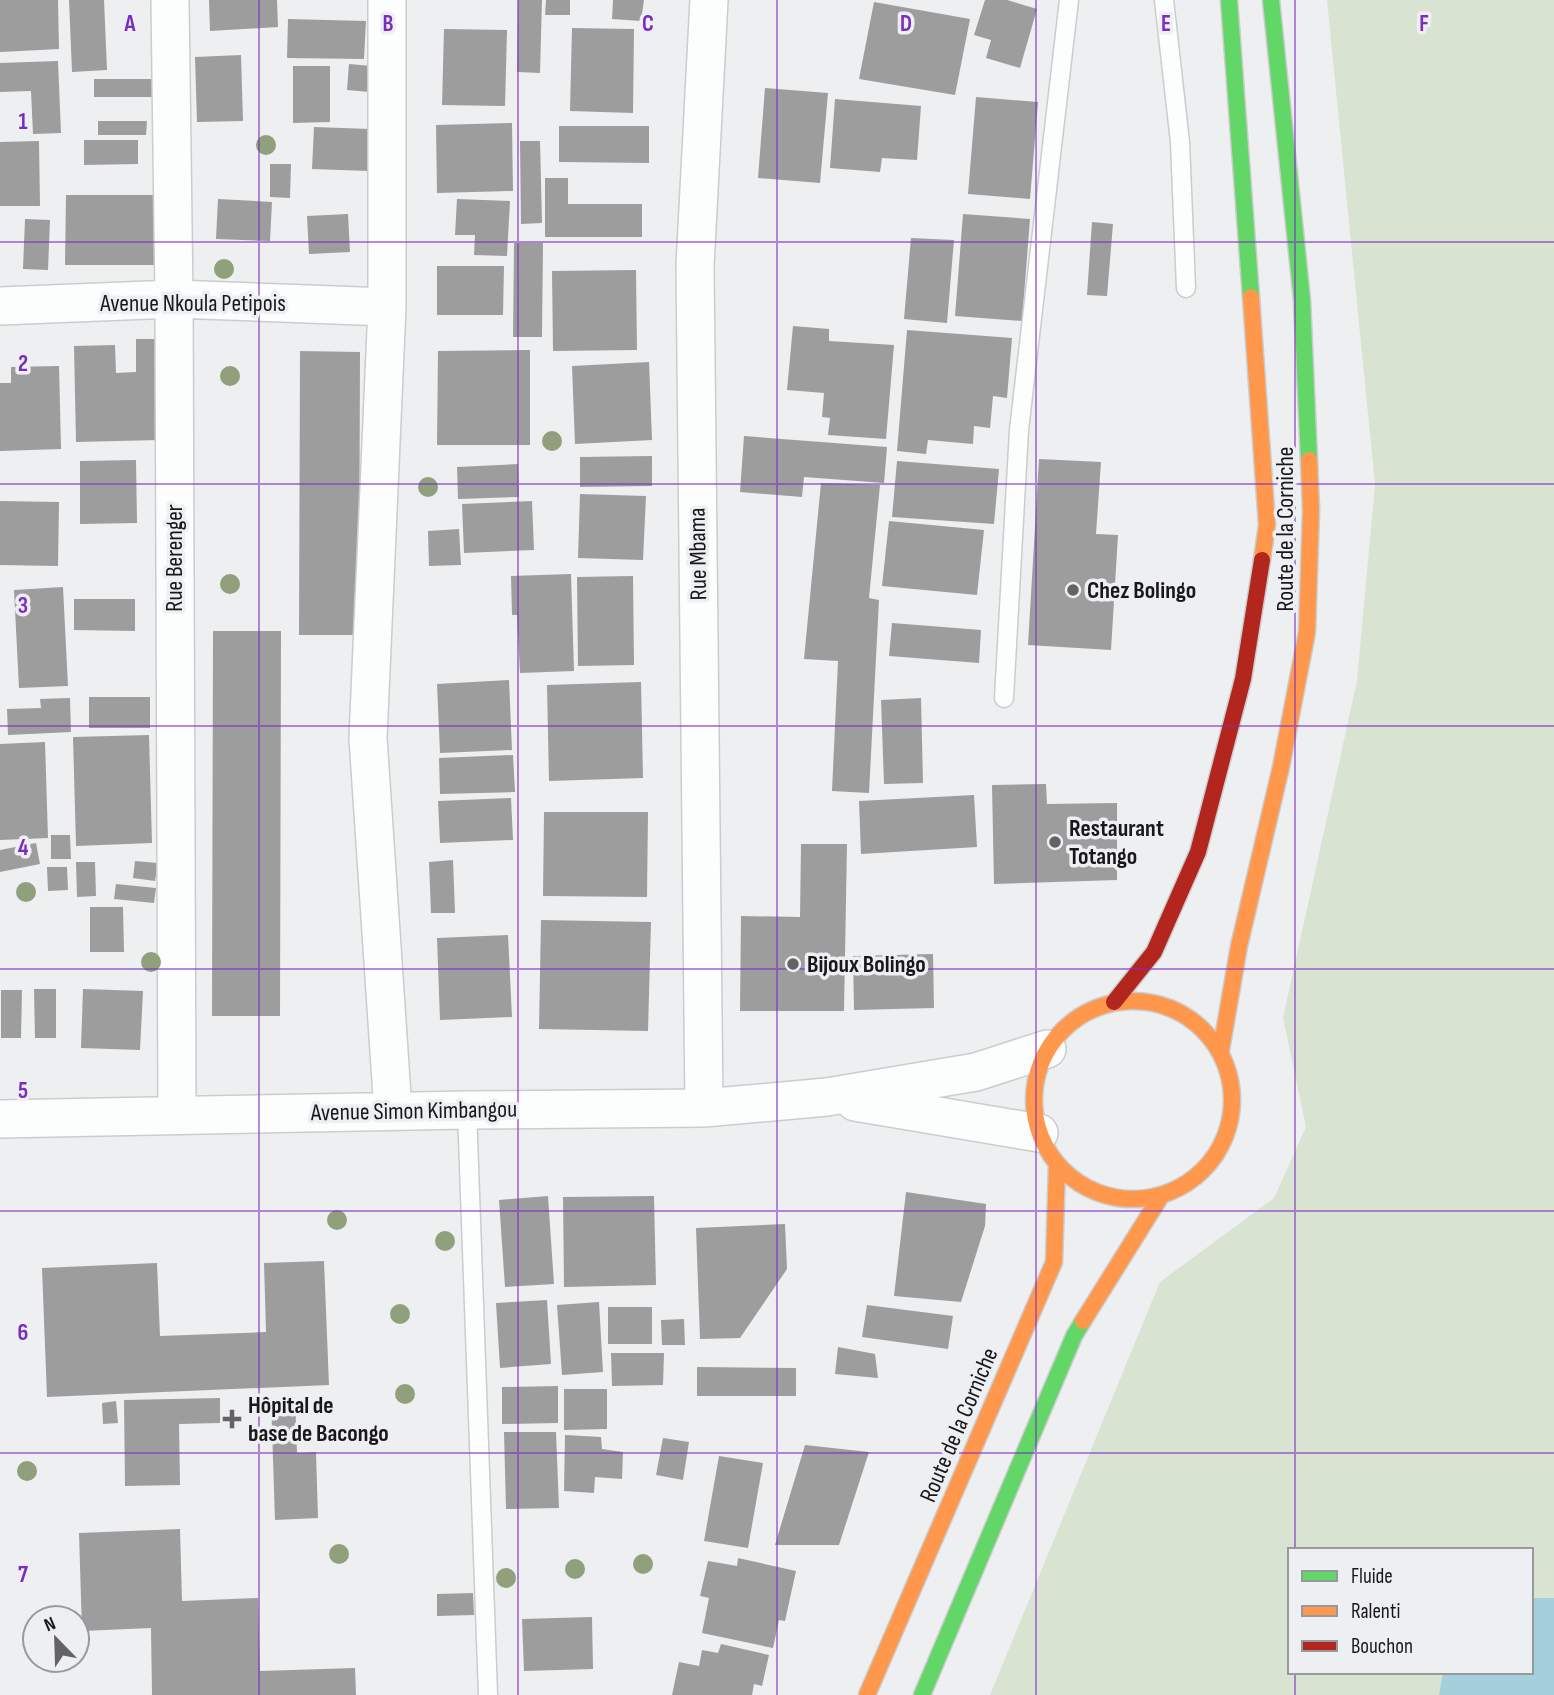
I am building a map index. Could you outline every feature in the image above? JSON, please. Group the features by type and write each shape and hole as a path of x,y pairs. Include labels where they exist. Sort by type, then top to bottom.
{"main road":[{"name":"Route de la Corniche","path":"1114,1002 1154,952 1198,852 1242,679 1267,525 1229,0"},
{"name":"Route de la Corniche","path":"1221,1051 1239,946 1281,767 1307,632 1311,510 1302,300 1271,0"},
{"name":"Route de la Corniche","path":"1145,1000 1175,1008 1201,1026 1221,1051 1232,1078 1233,1108 1226,1137 1210,1163 1188,1183 1161,1196 1133,1199 1104,1195 1078,1183 1057,1165 1046,1150 1039,1133 1033,1105 1036,1076 1047,1049 1065,1027 1087,1011 1114,1002 1145,1000"},
{"name":"Route de la Corniche","path":"867,1695 1054,1262 1057,1165"},
{"path":"922,1695 1074,1336 1161,1196"}],"street":[{"name":"Rue Berenger","path":"170,0 174,299 177,1115"},
{"path":"387,0 387,307 368,738 393,1111"},
{"name":"Rue Mbama","path":"704,1108 695,266 709,0"},
{"name":"Avenue Nkoula Petipois","path":"0,306 174,299 387,307"},
{"name":"Avenue Simon Kimbangou","path":"0,1119 704,1108 827,1097 976,1072 1047,1049"},
{"name":"Avenue Simon Kimbangou","path":"827,1097 1039,1133"}],"lane":[{"path":"1004,698 1019,430 1069,0"},
{"path":"1164,0 1180,142 1186,288"},
{"path":"467,1110 488,1695"}],"green space":[{"path":"1327,0 1554,0 1554,1598 1533,1598 1533,1548 1288,1548 1288,1674 1443,1674 1439,1695 990,1695 1160,1282 1274,1198 1306,1127 1283,1018 1357,681 1375,485"}],"water":[{"path":"1533,1598 1554,1598 1554,1695 1439,1695 1443,1674 1533,1674"}],"building":[{"path":"0,0 58,0 59,49 0,52"},
{"path":"69,0 104,0 107,70 72,72"},
{"path":"209,0 277,0 278,27 210,31"},
{"path":"518,0 542,0 540,73 517,72"},
{"path":"546,0 570,0 570,15 545,15"},
{"path":"613,0 644,0 641,21 612,19"},
{"path":"985,0 1007,0 1037,9 1020,68 986,58 991,40 974,35"},
{"path":"874,2 970,19 955,95 859,79"},
{"path":"288,19 366,21 364,59 287,58"},
{"path":"572,28 634,29 633,113 570,111"},
{"path":"444,29 507,30 505,106 442,105"},
{"path":"241,55 243,121 197,122 195,57"},
{"path":"58,61 61,133 33,134 31,91 0,92 0,63"},
{"path":"349,64 372,66 370,92 347,90"},
{"path":"293,66 330,66 330,122 293,123"},
{"path":"94,79 152,79 152,97 94,97"},
{"path":"765,88 828,93 820,183 758,178"},
{"path":"976,97 1038,102 1030,199 968,194"},
{"path":"835,99 921,106 917,160 882,158 880,172 830,168"},
{"path":"98,121 147,121 146,135 98,135"},
{"path":"512,123 513,191 437,193 436,125"},
{"path":"559,126 649,126 649,163 559,162"},
{"path":"314,127 370,129 369,171 312,169"},
{"path":"84,140 138,140 138,164 84,165"},
{"path":"39,141 40,206 0,206 0,142"},
{"path":"520,141 540,141 542,223 521,224"},
{"path":"270,164 291,164 290,198 270,197"},
{"path":"545,178 568,178 568,204 642,204 642,237 545,237"},
{"path":"66,195 161,195 160,265 65,265"},
{"path":"218,199 272,202 270,241 216,239"},
{"path":"457,199 510,201 507,256 474,255 475,235 455,235"},
{"path":"348,214 350,252 309,254 307,216"},
{"path":"963,214 1030,219 1022,321 955,316"},
{"path":"25,219 50,220 48,270 23,269"},
{"path":"1092,222 1113,224 1107,296 1087,295"},
{"path":"911,238 954,240 947,323 904,319"},
{"path":"514,243 543,243 542,337 513,337"},
{"path":"437,266 504,266 503,315 437,315"},
{"path":"636,270 637,350 553,351 552,271"},
{"path":"793,326 829,329 829,341 894,345 886,439 828,435 830,418 822,417 824,393 787,390"},
{"path":"907,330 1012,338 1007,398 993,396 990,428 974,426 973,444 928,440 926,454 897,451"},
{"path":"136,339 158,339 160,440 76,442 74,346 115,345 116,373 136,372"},
{"path":"530,350 530,445 437,445 438,351"},
{"path":"300,351 360,352 359,635 299,635"},
{"path":"649,362 652,440 575,444 572,366"},
{"path":"59,366 61,449 0,451 0,383 11,383 11,367"},
{"path":"744,436 887,447 884,483 804,477 802,497 740,492"},
{"path":"652,456 652,486 580,487 580,457"},
{"name":"Chez Bolingo","path":"1039,459 1101,462 1096,534 1118,535 1111,650 1028,645"},
{"path":"136,460 137,523 80,524 80,461"},
{"path":"897,461 999,469 994,524 892,517"},
{"path":"518,464 519,497 458,499 457,467"},
{"path":"821,483 880,485 869,598 879,600 869,793 832,791 838,661 804,659"},
{"path":"580,494 646,496 643,560 578,558"},
{"path":"0,501 59,502 58,566 0,565"},
{"path":"532,501 534,550 464,553 462,504"},
{"path":"889,521 984,530 977,595 882,586"},
{"path":"459,529 461,565 429,566 428,531"},
{"path":"571,574 574,671 520,673 517,615 512,615 511,576"},
{"path":"633,576 634,665 578,666 577,577"},
{"path":"63,587 68,686 19,688 14,590"},
{"path":"74,599 135,599 135,631 74,630"},
{"path":"892,623 981,630 979,663 889,656"},
{"path":"213,631 281,631 280,1016 212,1016"},
{"path":"509,680 512,750 440,753 437,684"},
{"path":"641,682 643,778 549,781 547,685"},
{"path":"89,697 150,697 150,728 89,728"},
{"path":"70,698 71,732 8,735 7,709 41,708 40,699"},
{"path":"921,698 923,783 884,784 881,700"},
{"path":"149,735 152,843 76,846 73,737"},
{"path":"45,742 48,838 0,840 0,744"},
{"path":"513,755 515,792 440,794 439,758"},
{"name":"Restaurant Totango","path":"1046,784 1047,804 1117,803 1117,880 994,884 992,785"},
{"path":"974,795 977,847 861,854 859,801"},
{"path":"511,798 513,840 440,843 438,801"},
{"path":"544,812 648,812 647,897 543,896"},
{"path":"51,835 70,835 71,859 51,859"},
{"path":"36,843 40,864 0,872 0,850"},
{"name":"Bijoux Bolingo","path":"801,844 847,844 844,1011 740,1011 741,916 800,917"},
{"path":"453,860 455,913 431,913 429,862"},
{"path":"135,861 158,863 155,881 133,878"},
{"path":"76,862 95,862 96,896 77,897"},
{"path":"47,867 67,867 68,890 48,891"},
{"path":"116,884 156,888 154,903 114,899"},
{"path":"90,907 123,907 124,952 90,952"},
{"path":"541,920 651,922 648,1031 539,1029"},
{"path":"508,935 512,1017 440,1020 437,938"},
{"path":"933,954 934,1008 854,1010 853,956"},
{"path":"34,989 56,989 56,1038 35,1038"},
{"path":"83,989 143,991 140,1050 81,1048"},
{"path":"1,990 22,990 21,1038 1,1038"},
{"path":"906,1192 986,1204 985,1226 961,1302 894,1296"},
{"path":"548,1196 554,1284 505,1287 499,1200"},
{"path":"654,1196 656,1285 564,1287 563,1197"},
{"path":"785,1224 787,1269 740,1338 700,1339 696,1228"},
{"path":"324,1261 329,1385 47,1397 42,1268 157,1263 160,1336 266,1332 264,1263"},
{"path":"547,1300 551,1364 500,1368 496,1303"},
{"path":"599,1302 603,1372 562,1375 557,1305"},
{"path":"867,1305 953,1316 948,1349 862,1337"},
{"path":"608,1307 652,1307 652,1344 608,1344"},
{"path":"684,1319 685,1345 662,1345 661,1320"},
{"path":"838,1347 875,1354 878,1378 835,1374"},
{"path":"611,1353 664,1353 663,1385 612,1386"},
{"path":"697,1367 796,1368 796,1396 697,1396"},
{"path":"558,1386 558,1423 502,1424 502,1387"},
{"path":"564,1389 607,1389 607,1429 564,1430"},
{"path":"295,1397 297,1453 316,1452 318,1518 275,1520 271,1399"},
{"path":"220,1398 220,1423 179,1424 180,1485 125,1486 124,1400"},
{"path":"116,1401 118,1423 103,1424 102,1403"},
{"path":"504,1432 556,1432 559,1508 506,1509"},
{"path":"565,1435 601,1437 602,1449 623,1452 622,1479 595,1477 594,1493 564,1491"},
{"path":"663,1438 689,1442 683,1480 656,1475"},
{"path":"805,1445 869,1452 839,1545 775,1545"},
{"path":"719,1456 763,1463 748,1548 704,1541"},
{"path":"180,1529 182,1601 258,1598 260,1671 355,1668 356,1695 152,1695 151,1628 91,1631 91,1604 81,1604 79,1533"},
{"path":"738,1558 796,1571 785,1621 779,1620 773,1648 702,1633 709,1598 700,1596 708,1561 737,1566"},
{"path":"473,1593 474,1615 437,1616 437,1594"},
{"path":"592,1617 593,1669 524,1671 522,1619"},
{"path":"721,1644 769,1655 762,1686 754,1684 752,1695 672,1695 679,1662 699,1666 702,1650 718,1653"}],"traffic: fast":[{"path":"1229,0 1251,297"},
{"path":"1271,0 1302,300 1309,460"},
{"path":"922,1695 1074,1336 1083,1321"}],"traffic: slow":[{"path":"1251,297 1267,525 1262,560"},
{"path":"1221,1050 1239,946 1281,767 1307,632 1311,510 1309,460"},
{"path":"1133,1001 1171,1008 1188,1017 1203,1030 1216,1045 1225,1062 1232,1100 1225,1138 1216,1155 1203,1170 1188,1183 1171,1192 1133,1199 1095,1192 1078,1183 1063,1170 1050,1155 1041,1138 1034,1100 1041,1062 1050,1045 1063,1030 1078,1017 1095,1008 1133,1001"},
{"path":"867,1695 1054,1262 1057,1165"},
{"path":"1083,1321 1161,1196"}],"traffic: jam":[{"path":"1114,1002 1154,952 1198,852 1243,679 1262,560"}],"place":[{"name":"Chez Bolingo","path":"1073,590"},
{"name":"Restaurant Totango","path":"1055,842"},
{"name":"Bijoux Bolingo","path":"793,964"},
{"name":"Hôpital de base de Bacongo","path":"232,1419"}]}
